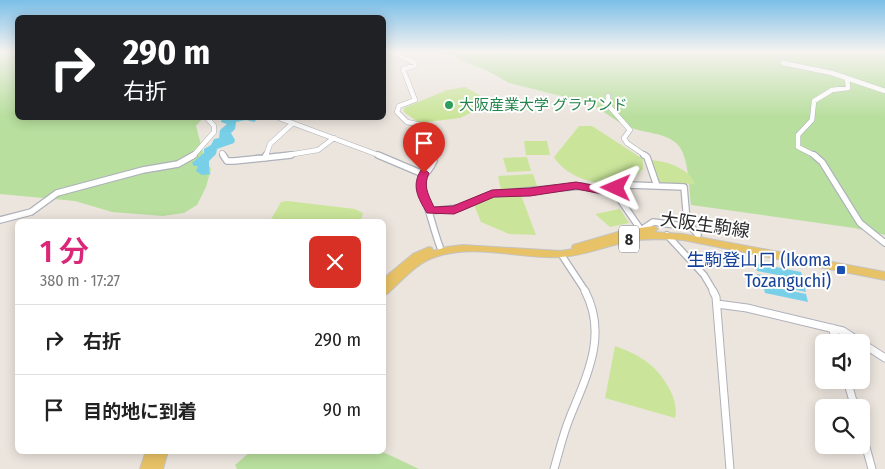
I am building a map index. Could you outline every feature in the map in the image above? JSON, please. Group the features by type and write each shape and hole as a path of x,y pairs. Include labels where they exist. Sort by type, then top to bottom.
{"main road":[{"name":"大阪生駒線","path":"386,281 416,256 440,247 468,244 558,250 577,247 641,230 664,229 885,271"},
{"name":"大阪生駒線","path":"386,289 416,263 432,254 450,250 561,254 598,248 651,234 667,235 885,276"},
{"path":"146,469 151,454"},
{"path":"157,469 161,454"}],"street":[{"path":"404,73 415,100 399,106 396,112 407,122 426,126 429,149 434,161 432,166 423,174 420,189 430,211 433,228 440,247"},
{"path":"832,73 885,91"},
{"path":"847,78 848,88 832,90 814,101 812,120 798,133 796,141 798,147 816,156 822,162 860,223 885,243"},
{"path":"608,96 608,105 630,130 624,138 627,143 647,157 657,186"},
{"path":"0,220 31,212 47,199 57,194 188,160 214,132 214,124 209,120"},
{"path":"285,120 423,174"},
{"path":"264,158 270,144 293,123"},
{"path":"222,153 227,161 232,162 264,158 319,150 334,138"},
{"path":"430,211 454,210 492,194 530,192 576,186 617,195 641,230 653,222 691,227"},
{"path":"603,191 630,186 684,187 687,221 698,235"},
{"path":"667,235 704,275 718,304 730,469"},
{"path":"554,469 564,434 593,360 596,329 595,316 587,294 561,254"},
{"path":"718,304 747,308 832,328 855,338 885,358"},
{"path":"832,328 834,334"},
{"path":"868,454 872,469"}],"green space":[{"path":"0,73 15,73 15,120 201,120 196,126 204,156 211,169 206,187 197,205 184,213 163,216 112,212 75,201 0,194"},
{"path":"491,73 885,73 885,235 854,228 691,205 686,163 684,155 676,143 661,135 626,126 589,103 509,83"},
{"name":"大阪産業大学 グラウンド","path":"465,87 492,102 460,118 419,123 404,112 404,108 447,90"},
{"path":"579,126 592,126 643,159 643,169 634,177 622,182 610,183 583,179 571,174 554,157"},
{"path":"524,141 547,141 550,155 526,155"},
{"path":"527,157 531,171 507,172 503,158"},
{"path":"650,160 677,166 692,178 695,184 659,183"},
{"path":"533,174 538,189 501,190 498,176"},
{"path":"521,195 536,235 509,234 481,222 474,205 490,198"},
{"path":"287,201 355,209 363,213 362,219 271,219 281,202"},
{"path":"620,209 629,223 610,227 595,214"},
{"path":"615,346 641,358 661,376 674,399 676,408 675,418 605,398"},
{"path":"386,453 419,469 237,469 235,465 248,454"}],"water":[{"path":"222,120 246,120 236,122 235,129 231,133 235,140 234,143 217,149 216,154 209,161 209,172 211,174 202,175 196,171 198,166 194,166 192,163 204,153 204,149 211,145 214,139 219,138 220,130 227,124 221,122"},
{"path":"755,263 801,272 804,280 757,271"},
{"path":"757,274 804,283 806,292 759,282"},
{"path":"763,285 806,294 808,302 765,293"}],"place":[{"name":"大阪産業大学 グラウンド","path":"449,105"},
{"name":"生駒登山口 (Ikoma Tozanguchi)","path":"841,270"}],"route":[{"path":"424,173 420,189 430,211 454,210 492,194 530,192 576,186 592,187 603,191 616,188"}]}
